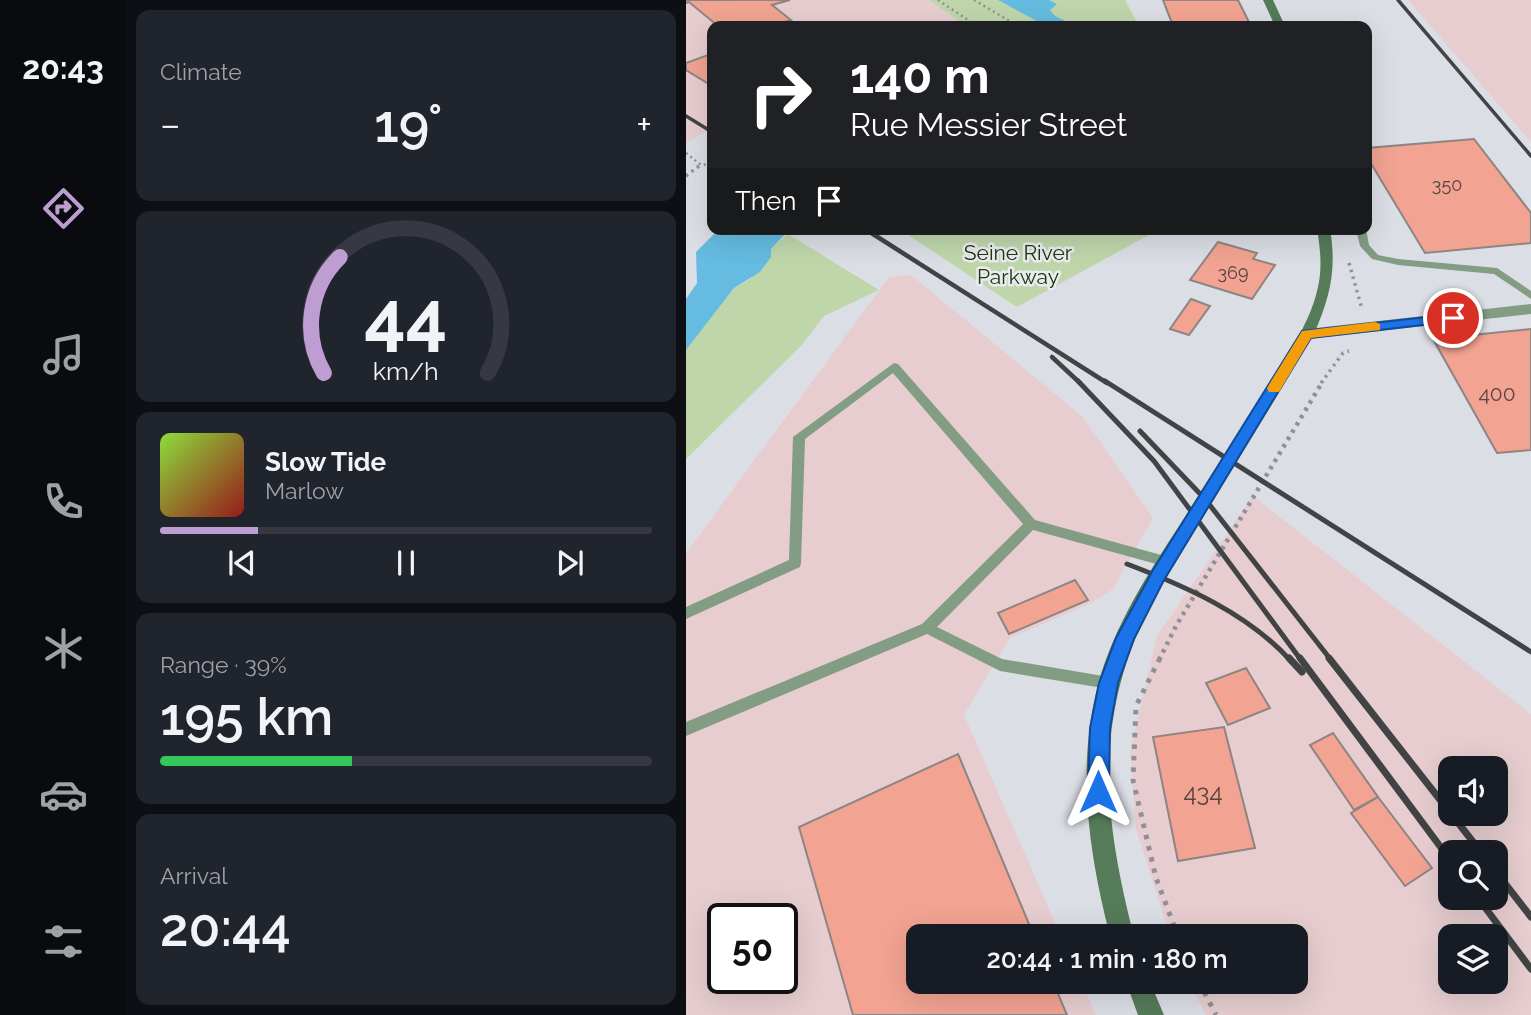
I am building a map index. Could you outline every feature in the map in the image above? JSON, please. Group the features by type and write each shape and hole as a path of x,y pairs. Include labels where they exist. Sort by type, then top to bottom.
{"main road":[{"path":"1268,0 1278,21"},
{"path":"1119,924 1100,834 1099,749 1109,683 1125,638 1167,562 1307,334 1327,282 1329,262 1324,235"},
{"path":"1143,994 1151,1015"}],"street":[{"path":"1307,334 1531,309"}],"lane":[{"path":"1362,235 1365,246 1375,257 1398,262 1497,271 1531,296"},
{"path":"686,613 795,563 799,437 894,367 1031,524 1167,562"},
{"path":"686,729 927,628 1031,524"},
{"path":"927,628 1000,664 1109,683"}],"path":[{"path":"938,0 970,21"},
{"path":"974,0 991,11 1009,16 1014,21"},
{"path":"686,153 701,165"},
{"path":"686,176 701,165 707,164"},
{"path":"1173,924 1156,878 1133,779 1136,705 1176,626 1274,464 1309,400 1343,353 1374,341 1347,256"},
{"path":"1205,994 1216,1015"}],"shaded area":[{"path":"686,0 929,0 959,21 707,21 707,131 686,143"},
{"path":"1408,0 1531,0 1531,142"},
{"path":"911,275 1083,417 1153,518 1112,590 1089,604 1010,638 964,715 1056,924 906,924 906,994 1086,994 1096,1015 686,1015 686,553 889,277"},
{"path":"1253,496 1531,714 1531,1015 1206,1015 1195,994 1308,994 1308,924 1166,924 1136,829 1130,752 1157,636"}],"green space":[{"path":"929,0 1125,0 1136,21 959,21"},
{"path":"790,235 879,290 824,316 801,346 686,459 686,350 734,288 750,279 770,249"},
{"name":"Seine River Parkway","path":"908,235 1149,235 1017,307"}],"water":[{"path":"998,0 1049,0 1057,4 1050,10 1066,21 1037,21"},
{"path":"713,235 784,235 771,249 771,257 760,272 734,288 686,350 686,299 697,283 696,252"}],"building":[{"path":"686,0 790,0 772,5 791,20 712,21 689,2 686,3"},
{"path":"1163,0 1238,0 1248,21 1171,21"},
{"path":"707,55 707,83 686,70 686,63"},
{"path":"1474,139 1531,213 1531,243 1425,253 1372,165 1372,148"},
{"path":"1218,242 1257,253 1253,259 1275,265 1252,299 1190,280"},
{"path":"1191,299 1210,306 1189,335 1170,329"},
{"path":"1531,329 1531,450 1497,453 1433,339"},
{"path":"1075,580 1088,600 1009,634 998,613"},
{"path":"1246,668 1270,708 1228,725 1206,683"},
{"path":"1224,727 1255,848 1178,861 1153,737"},
{"path":"1333,733 1378,797 1354,810 1310,745"},
{"path":"958,754 1029,924 906,924 906,994 1058,994 1067,1015 853,1015 799,827"},
{"path":"1378,797 1432,868 1405,886 1351,813"}],"railway":[{"path":"1398,0 1531,156"},
{"path":"686,116 707,129"},
{"path":"874,235 1107,383"},
{"path":"1052,357 1079,382"},
{"path":"1105,381 1531,652"},
{"path":"1079,382 1154,461 1301,660"},
{"path":"1140,431 1205,499 1331,660"},
{"path":"1127,564 1193,592 1235,615 1255,628 1290,660"},
{"path":"1289,658 1302,672"},
{"path":"1300,658 1438,844"},
{"path":"1329,658 1472,840"},
{"path":"1508,887 1531,917"},
{"path":"1487,910 1531,969"}],"slow traffic":[{"path":"1274,388 1307,334 1375,327"}],"route":[{"path":"1098,792 1100,728 1109,683 1125,638 1158,575 1307,334 1453,318"}]}
